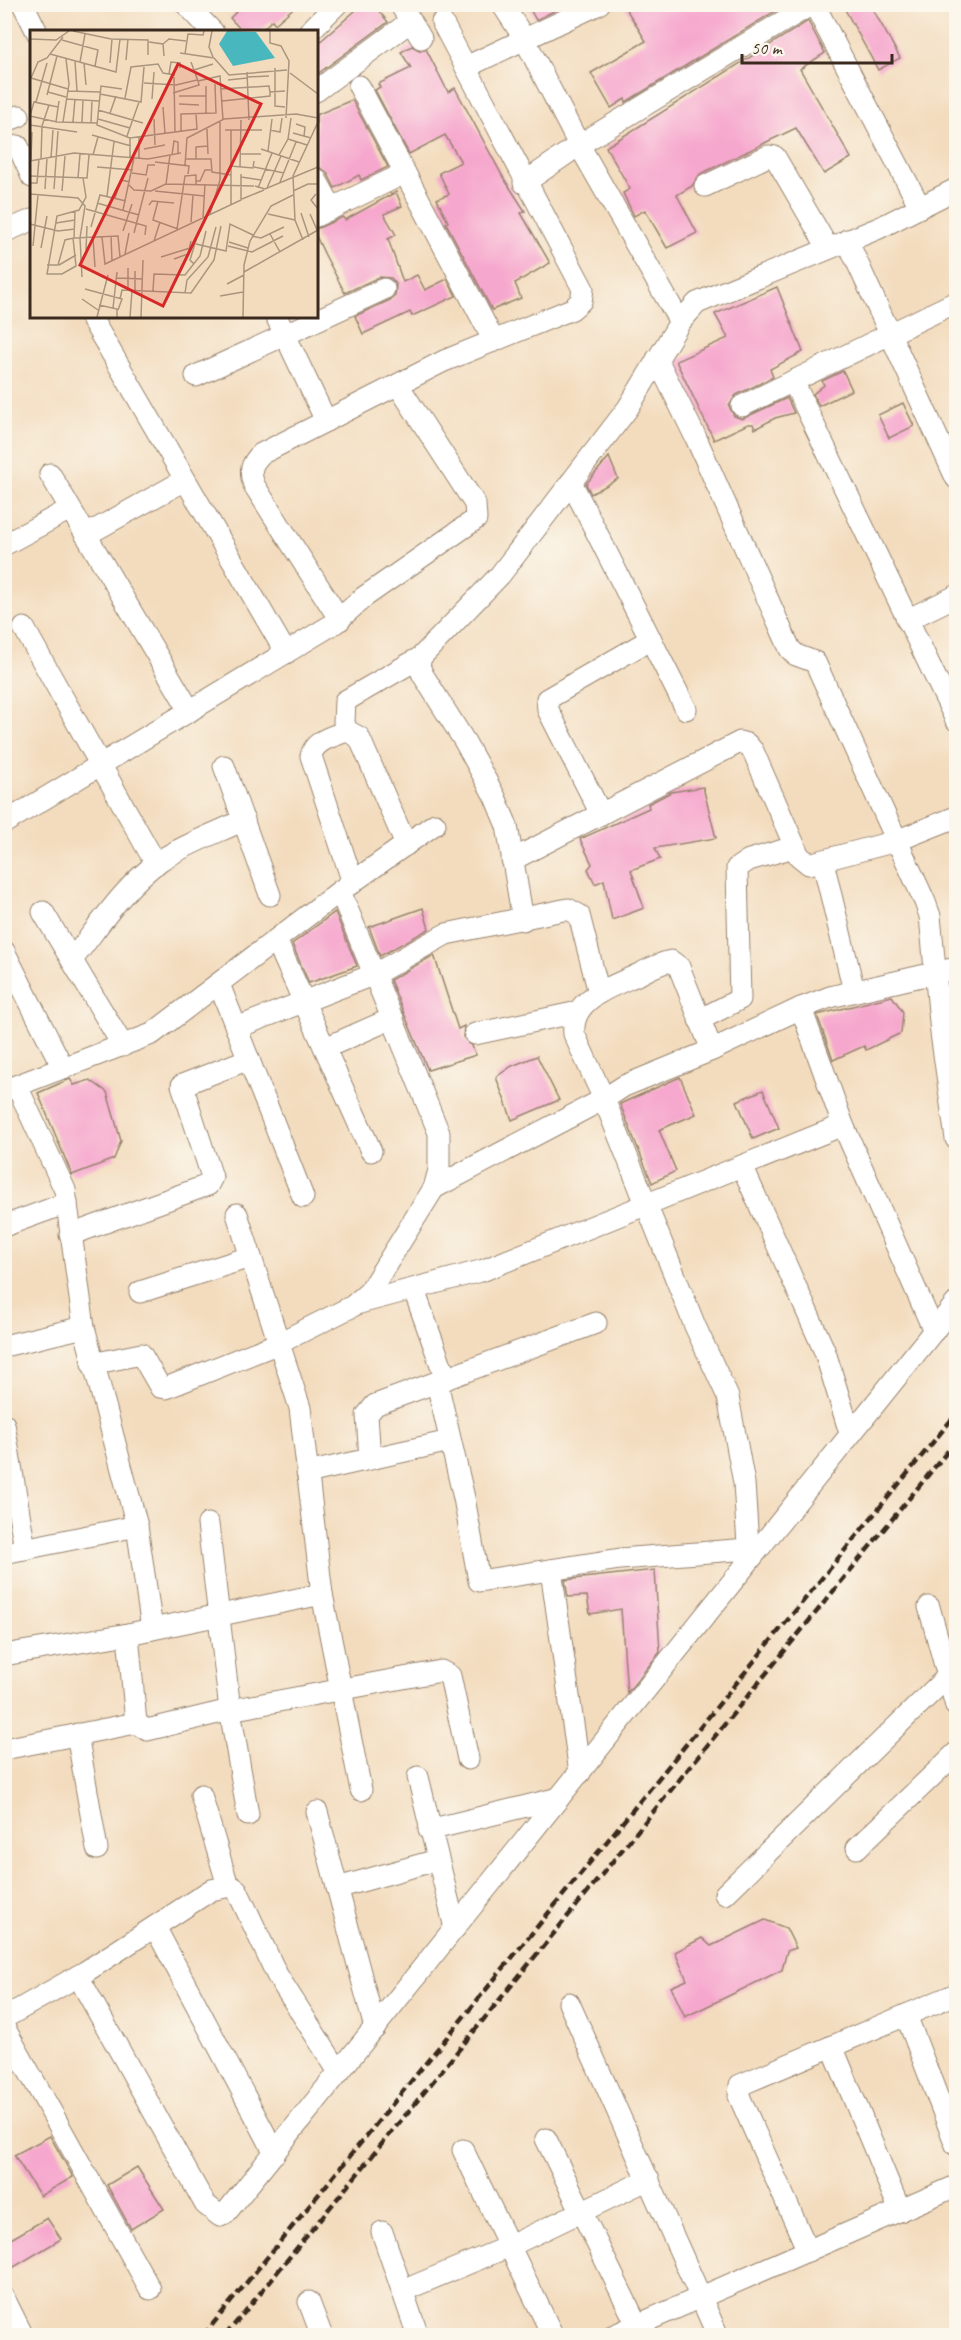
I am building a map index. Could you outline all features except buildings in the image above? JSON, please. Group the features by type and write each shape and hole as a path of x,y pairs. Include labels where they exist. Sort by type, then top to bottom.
{"street":[{"path":"23,4 36,30"},
{"path":"186,4 211,30"},
{"path":"311,30 337,4"},
{"path":"501,4 524,38 579,146 680,322"},
{"path":"466,67 599,4"},
{"path":"524,183 579,146 813,4 920,207"},
{"path":"318,90 411,21"},
{"path":"340,620 254,485 250,474 252,463 261,454 398,385 494,341 572,309 580,301 583,289 524,183 442,22"},
{"path":"359,86 494,341"},
{"path":"18,146 30,173"},
{"path":"705,186 768,156 775,157 837,244 891,332 957,478"},
{"path":"318,187 324,212 405,172"},
{"path":"347,731 344,722 345,701 421,657 500,575 628,408 680,322 697,303 715,293 837,244 957,189"},
{"path":"4,232 30,221"},
{"path":"196,376 384,289"},
{"path":"742,406 957,302"},
{"path":"91,318 286,653"},
{"path":"277,318 326,421"},
{"path":"657,359 696,438 790,649 796,655 815,662 930,916 941,1033 957,1139"},
{"path":"793,381 957,720"},
{"path":"4,823 340,620 364,597 476,519 475,504 398,385"},
{"path":"50,474 190,711"},
{"path":"86,535 185,480"},
{"path":"571,482 686,708"},
{"path":"4,545 70,509"},
{"path":"907,620 957,596"},
{"path":"24,628 156,864"},
{"path":"601,814 548,710 547,699 651,639"},
{"path":"421,657 419,666 423,675 465,742 495,797 507,826 523,920"},
{"path":"92,1364 141,1354 145,1357 160,1387 166,1388 279,1343 355,1304 369,1292 434,1188 439,1170 439,1133 375,974 347,887 311,756 313,748 347,731 354,733 362,742 406,845"},
{"path":"512,860 740,742 747,744 753,751 802,862 809,864 823,862 896,841 957,817"},
{"path":"224,766 270,895"},
{"path":"72,960 122,896 156,864 244,820"},
{"path":"152,1629 137,1526 84,1327 62,1179 11,1088 152,1034 347,887 435,824"},
{"path":"699,1020 740,999 737,868 749,860 794,847"},
{"path":"823,862 854,991"},
{"path":"236,1028 303,1000 375,974 446,934 523,920 554,910 574,910 579,915 598,993"},
{"path":"43,912 123,1046"},
{"path":"276,940 371,1151"},
{"path":"4,951 63,1068"},
{"path":"712,1050 676,962 665,962 598,993 578,1012 573,1024 574,1034 604,1100 730,1406 744,1483 748,1555"},
{"path":"434,1188 604,1100 624,1086 712,1050 801,1008 854,991 957,968"},
{"path":"219,984 303,1197"},
{"path":"801,1008 843,1125 934,1331"},
{"path":"475,1034 578,1012"},
{"path":"325,1048 393,1018"},
{"path":"70,1235 208,1185 212,1178 182,1085 249,1059"},
{"path":"355,1304 484,1270 843,1125"},
{"path":"742,1166 825,1352 850,1433"},
{"path":"4,1226 67,1203"},
{"path":"237,1214 300,1408 322,1594 361,1790"},
{"path":"140,1292 250,1257"},
{"path":"414,1290 442,1381 450,1440 479,1581 620,1559 748,1555"},
{"path":"78,1976 205,2204 220,2216 231,2210 275,2152 580,1773 748,1555 957,1303"},
{"path":"370,1459 367,1414 371,1408 596,1323"},
{"path":"4,1347 84,1327"},
{"path":"4,1424 25,1549"},
{"path":"307,1473 450,1440"},
{"path":"208,1524 231,1710 248,1815"},
{"path":"4,1553 137,1526"},
{"path":"551,1570 580,1773"},
{"path":"4,1655 128,1634 322,1594"},
{"path":"929,1607 957,1706"},
{"path":"128,1634 136,1723"},
{"path":"4,1749 136,1723 147,1730 231,1710 446,1672 450,1676 468,1759"},
{"path":"725,1894 948,1676"},
{"path":"76,1734 97,1849"},
{"path":"857,1848 957,1753"},
{"path":"418,1777 429,1830 455,1928"},
{"path":"201,1795 228,1886"},
{"path":"429,1830 559,1798"},
{"path":"317,1812 375,2028"},
{"path":"337,1888 437,1860"},
{"path":"150,2289 5,2016 78,1976 211,1890 228,1886 237,1890 278,1975 339,2072"},
{"path":"155,1927 275,2152"},
{"path":"807,2251 739,2090 746,2082 957,1994"},
{"path":"569,2003 718,2336"},
{"path":"906,2015 957,2145"},
{"path":"832,2046 900,2211"},
{"path":"546,2139 637,2325"},
{"path":"463,2150 553,2336"},
{"path":"402,2290 510,2246 649,2179"},
{"path":"612,2336 957,2186"},
{"path":"382,2232 418,2336"},
{"path":"4,2298 23,2336"},
{"path":"309,2302 322,2336"}],"railway":[{"path":"203,2336 956,1414"},
{"path":"225,2336 956,1441"}]}
